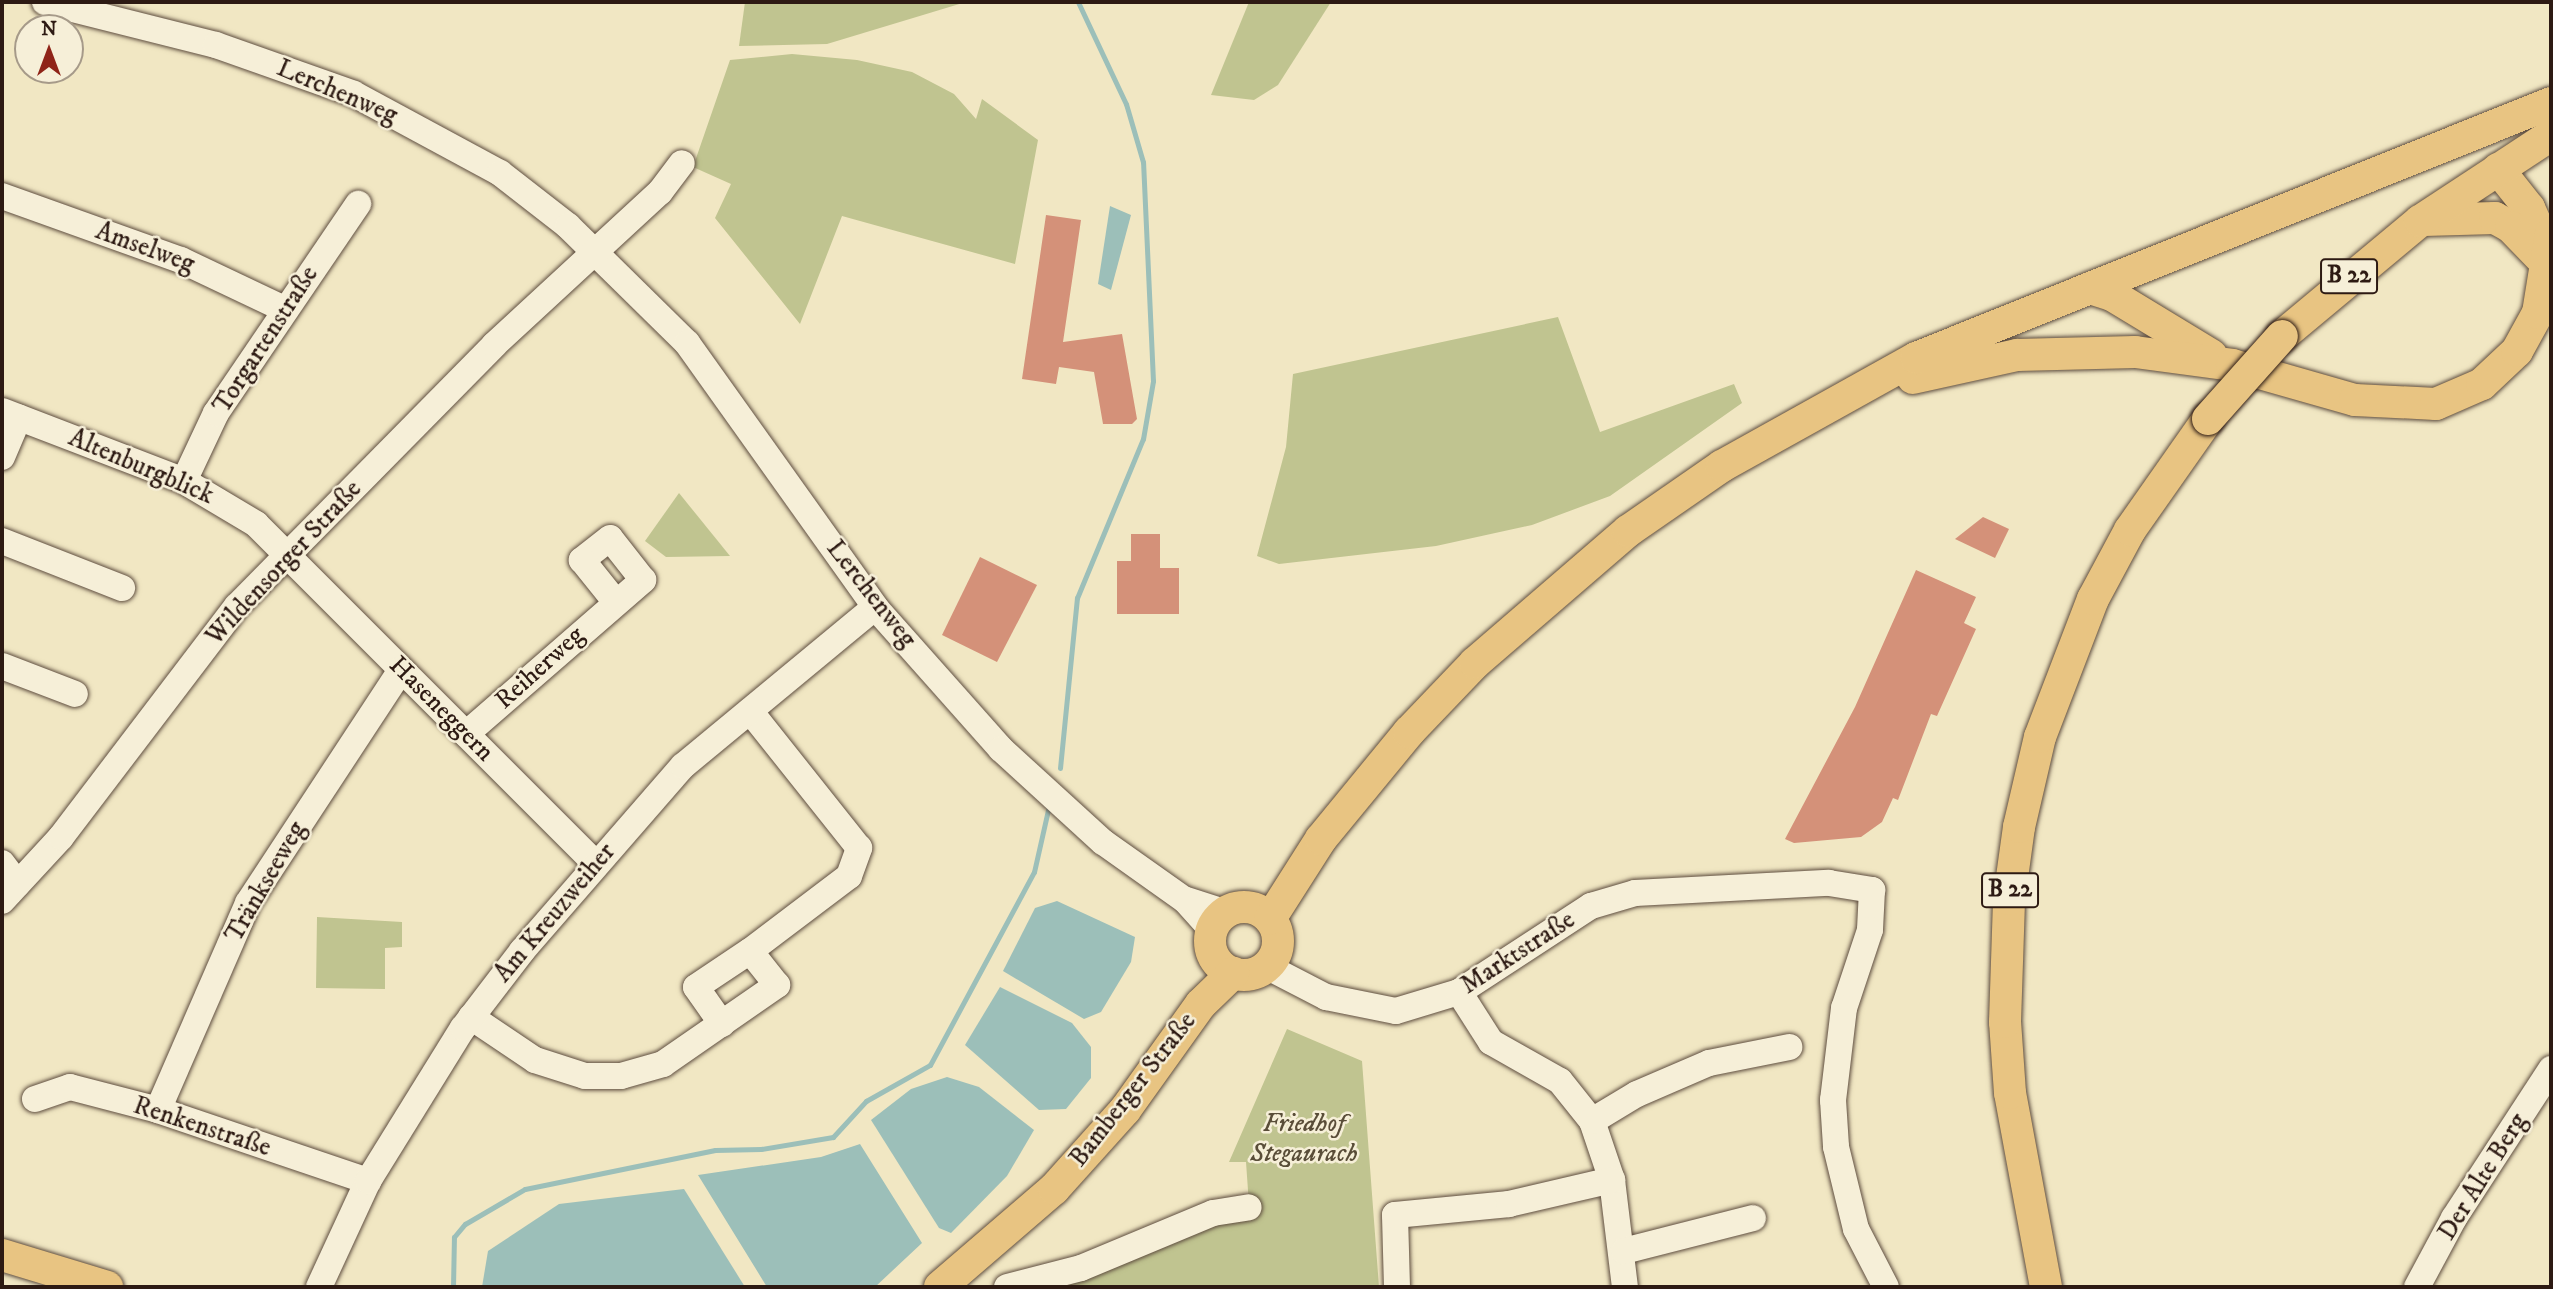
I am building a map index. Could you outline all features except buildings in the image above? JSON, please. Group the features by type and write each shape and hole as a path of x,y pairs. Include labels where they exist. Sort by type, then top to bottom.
{"main road":[{"path":"1819,410 1916,358 2551,103"},
{"name":"B 22","path":"2046,1287 2010,1093 2005,1022 2008,912 2019,827 2040,737 2093,599 2130,530 2208,419 2282,336 2420,221 2551,135"},
{"path":"1819,410 1936,371 2017,355 2135,352 2231,365 2388,405 2435,404 2458,396 2503,368 2522,342 2543,296 2547,247 2529,208 2498,169"},
{"path":"2420,221 2495,218 2547,247"},
{"path":"2090,288 2112,295 2231,365"},
{"name":"Bamberger Straße","path":"940,1287 1054,1189 1125,1110 1201,1004 1235,934 1292,877 1409,732 1548,596 1686,489 1819,410"},
{"path":"1235,934 1271,958 1251,973 1235,934"},
{"path":"2,1255 107,1287"}],"street":[{"name":"Lerchenweg","path":"45,2 216,45 354,94 500,173 596,251 687,343 875,607 1001,749 1103,842 1235,934"},
{"path":"596,251 660,192 682,163"},
{"name":"Amselweg","path":"2,196 181,260 284,309"},
{"name":"Torgartenstraße","path":"184,481 216,413 284,309 358,204"},
{"name":"Wildensorger Straße","path":"10,892 69,826 237,606 494,345 596,251"},
{"name":"Altenburgblick","path":"2,457 10,414 184,481 222,500 289,554"},
{"path":"2,541 122,588"},
{"name":"Haseneggern","path":"289,554 595,863"},
{"name":"Reiherweg","path":"466,734 615,601"},
{"name":"Am Kreuzweiher","path":"319,1287 368,1181 471,1017 595,863 683,766 875,607"},
{"path":"2,666 75,694"},
{"name":"Tränkseeweg","path":"158,1110 248,904 401,670"},
{"path":"722,1024 696,987 750,951 849,877 859,848 750,711"},
{"path":"2,863 10,892"},
{"name":"Marktstraße","path":"1271,958 1326,997 1396,1011 1459,992 1591,906 1635,893 1829,883 1872,890 1870,930 1844,1009 1833,1100 1836,1147 1856,1229 1886,1287"},
{"path":"471,1017 535,1060 585,1076 621,1076 663,1063 777,985 750,951"},
{"path":"1459,992 1491,1042 1560,1081 1592,1121 1612,1180 1623,1251 1625,1287"},
{"path":"1592,1121 1637,1094 1709,1063 1789,1047"},
{"name":"Der Alte Berg","path":"2417,1287 2454,1218 2551,1069"},
{"name":"Renkenstraße","path":"35,1099 70,1087 158,1110 368,1181"},
{"path":"1398,1287 1395,1216 1509,1204 1612,1180"},
{"path":"1007,1287 1081,1268 1182,1224 1249,1207"},
{"path":"1623,1251 1753,1218"}],"green space":[{"path":"745,2 966,2 827,44 739,46"},
{"path":"1249,2 1331,2 1278,85 1254,100 1211,95"},
{"path":"792,54 857,60 912,72 954,94 976,119 982,99 1038,140 1015,264 842,216 800,324 715,218 731,184 693,167 730,60"},
{"path":"1558,317 1600,432 1734,384 1742,403 1610,496 1532,525 1436,546 1279,564 1257,556 1286,447 1293,374"},
{"path":"679,493 730,556 666,557 645,541"},
{"path":"317,917 402,922 402,947 385,948 385,989 316,988"},
{"name":"Friedhof Stegaurach","path":"1287,1029 1362,1061 1379,1287 1037,1287 1216,1221 1250,1219 1246,1162 1229,1162"}],"water":[{"path":"1110,206 1131,215 1111,290 1098,284"},
{"path":"1057,901 1135,937 1131,962 1101,1012 1084,1019 1003,971 1035,908"},
{"path":"1000,987 1072,1023 1091,1047 1091,1078 1066,1109 1039,1110 965,1045"},
{"path":"947,1077 979,1087 1034,1130 1007,1176 951,1233 939,1228 871,1120 911,1089"},
{"path":"860,1144 922,1243 875,1287 767,1287 698,1175 821,1157"},
{"path":"684,1189 745,1287 482,1287 488,1251 559,1204"}],"waterway":[{"path":"1060,768 1077,598 1143,439 1153,381 1143,162 1126,104 1078,2"},
{"path":"453,1287 454,1237 465,1224 525,1189 715,1150 761,1149 833,1137 866,1101 930,1065 1034,872 1048,810"}]}
